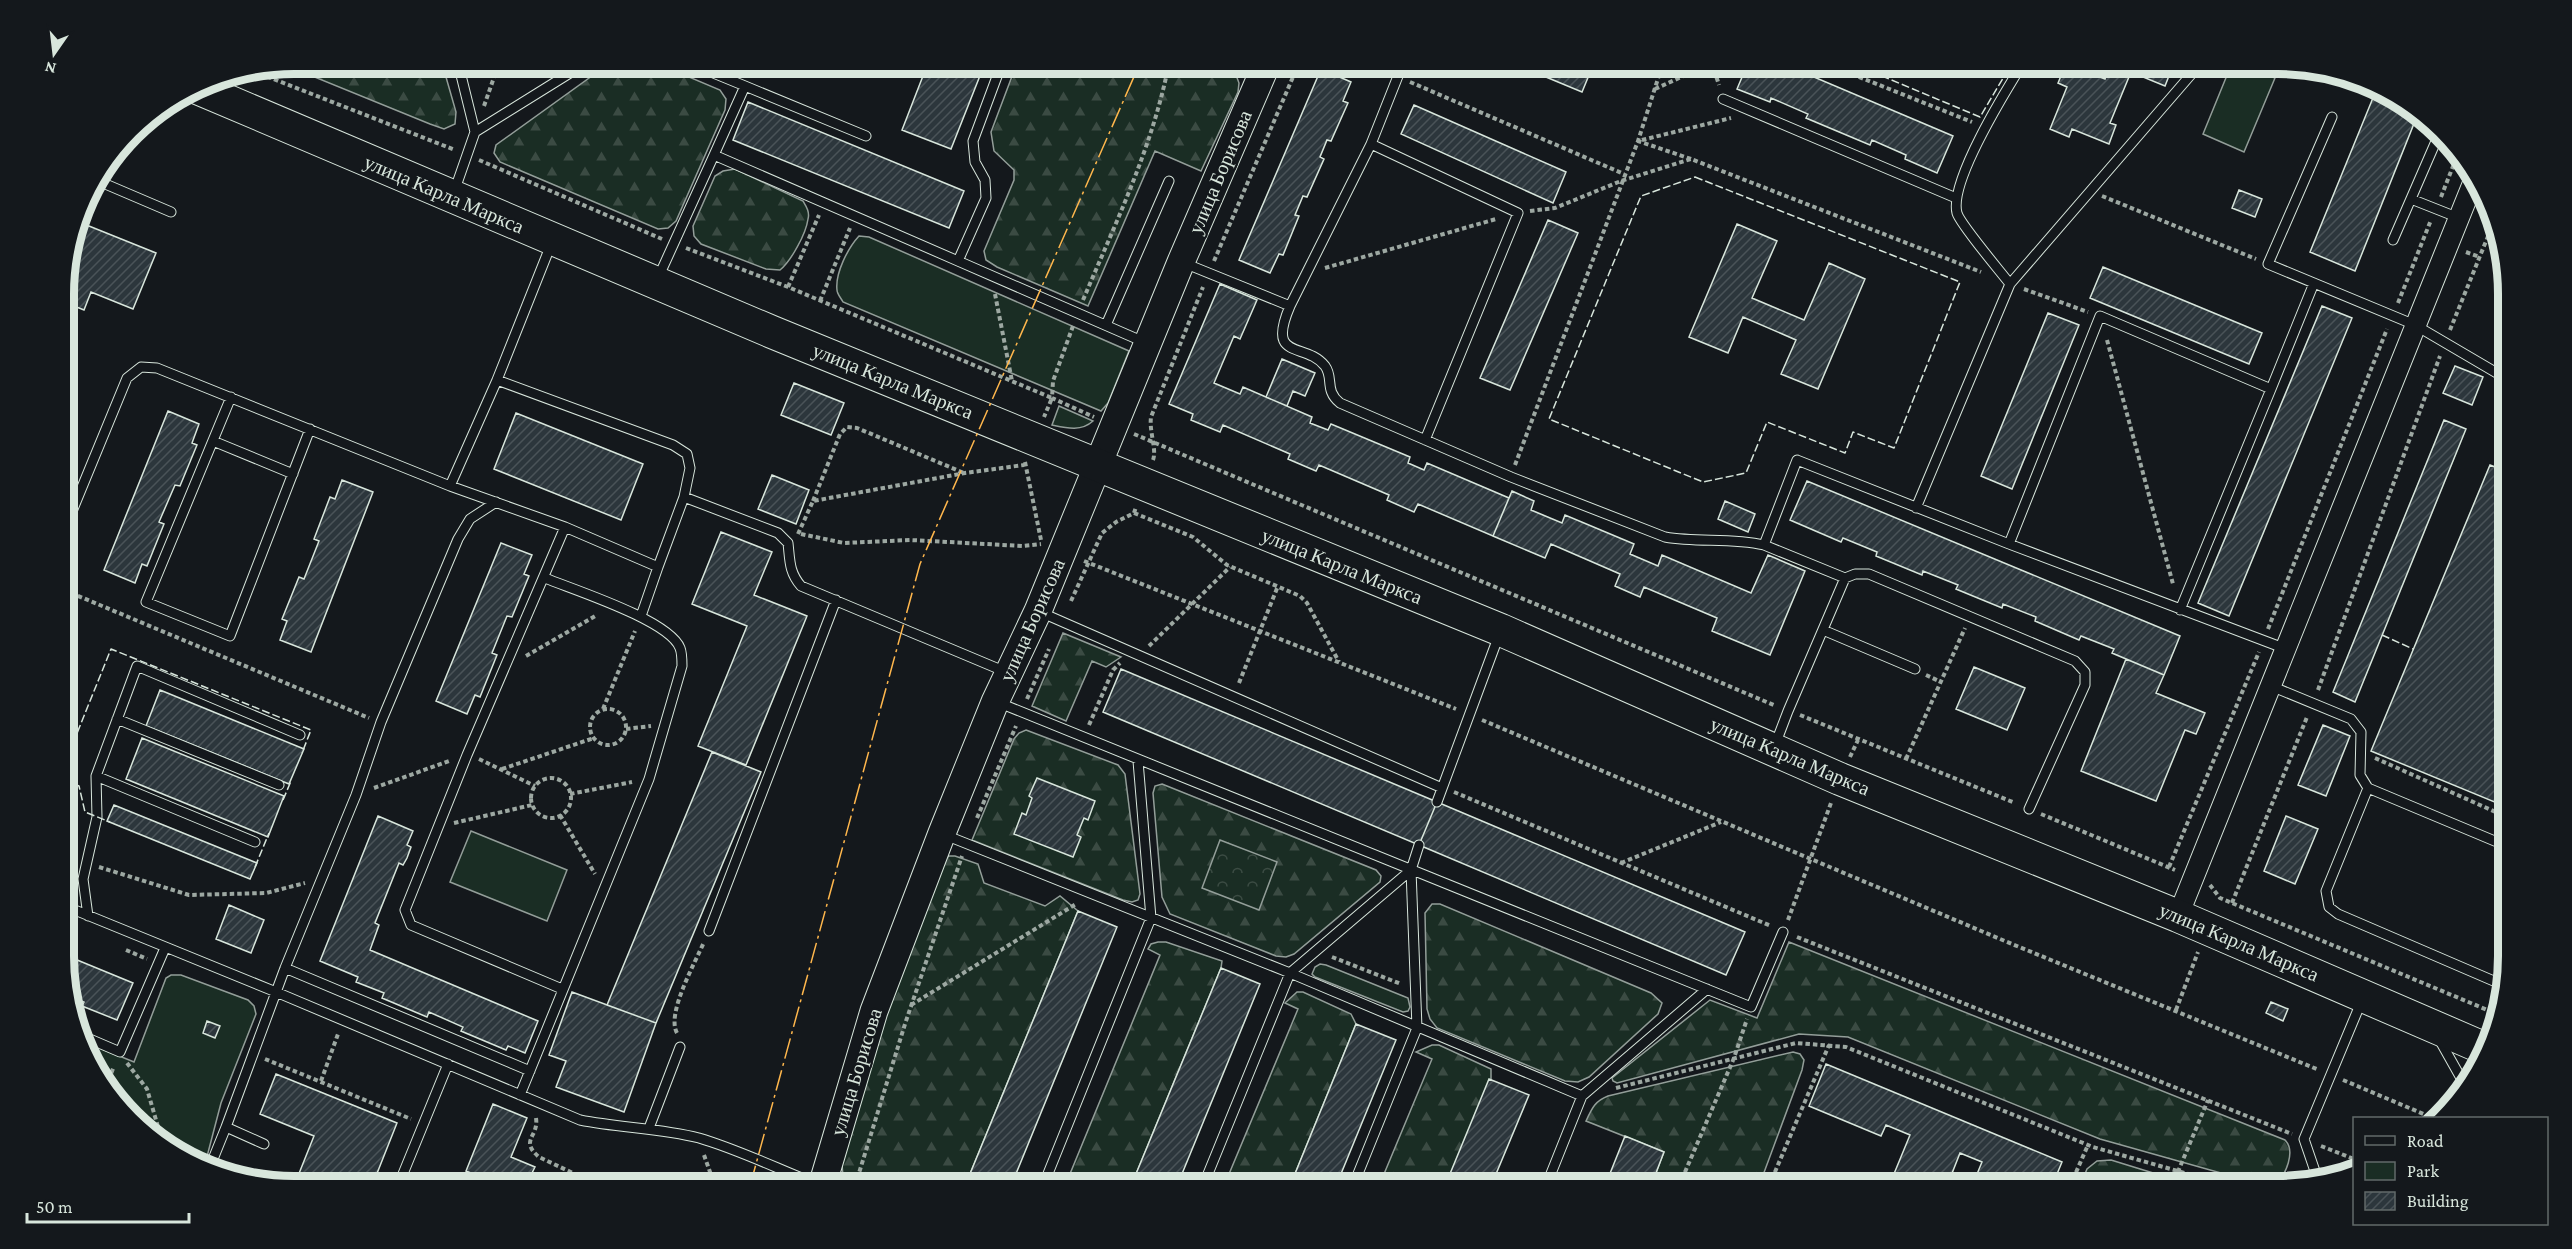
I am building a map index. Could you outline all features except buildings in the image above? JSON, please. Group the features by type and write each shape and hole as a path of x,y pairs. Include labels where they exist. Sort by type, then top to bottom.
{"main road":[{"name":"улица Карла Маркса","path":"206,92 656,283 1029,452 1098,466 1139,499 1501,630 1773,750 2178,916 2479,1046"}],"street":[{"name":"улица Борисова","path":"824,1176 874,1011 954,838 995,702 1008,673 1050,616 1052,548 1098,466 1181,262 1263,74"},
{"path":"2178,916 2471,188"}],"lane":[{"path":"452,197 475,132 461,74"},
{"path":"475,132 568,74"},
{"path":"716,74 866,136"},
{"path":"958,261 986,198 985,180 975,162 973,141 998,74"},
{"path":"1399,74 1371,144 1290,306 1282,326 1282,336 1289,347 1320,361 1327,368 1329,391 1340,403 1511,477 1665,537 1686,541 1742,540 1764,545 1845,578 1856,574 1869,574 2075,661 2085,672 2085,686 2029,808"},
{"path":"2010,284 1957,215 1956,198 1984,127 2016,74"},
{"path":"1916,508 2010,284 2191,74"},
{"path":"656,283 745,86"},
{"path":"1724,99 1956,198"},
{"path":"2332,117 2268,264 2415,325 2498,374"},
{"path":"2393,240 2436,141"},
{"path":"1371,144 1518,213 1425,440"},
{"path":"714,155 1148,344"},
{"path":"1106,326 1169,181"},
{"path":"103,183 171,212"},
{"path":"2411,199 2459,218"},
{"path":"450,486 497,380 553,240"},
{"path":"1181,262 1290,306"},
{"path":"2181,610 2314,284"},
{"path":"2009,544 2100,316 2271,389"},
{"path":"74,505 127,378 141,366 157,368 450,486 565,527 658,567"},
{"path":"497,380 673,445 687,454 690,468 684,497 641,616"},
{"path":"231,397 146,602 230,636 310,429"},
{"path":"213,441 293,474"},
{"path":"1764,545 1797,460 2009,544 2286,649"},
{"path":"684,497 778,533 788,543 789,566 801,586 1008,673"},
{"path":"213,1160 320,879 356,795 381,722 458,539 471,519 496,502"},
{"path":"562,989 411,925 405,910 467,755 565,527"},
{"path":"520,1095 649,779 682,666 680,647 666,633 641,616 545,578"},
{"path":"1773,750 1845,578"},
{"path":"709,931 836,600"},
{"path":"1050,616 1443,788"},
{"path":"1437,802 1501,630"},
{"path":"1822,630 1915,669"},
{"path":"88,916 83,879 98,817 96,776 137,666 300,735"},
{"path":"2271,686 2351,719 2361,732 2360,775 2368,788 2498,842"},
{"path":"995,702 1750,1007 1783,932"},
{"path":"117,719 279,785"},
{"path":"1047,1176 1152,918 1138,761"},
{"path":"96,776 255,842"},
{"path":"2368,788 2326,891 2329,907 2338,914 2497,982"},
{"path":"954,838 1290,973 1582,1096"},
{"path":"1357,1176 1417,1028 1411,870 1419,845"},
{"path":"1207,1176 1290,973 1411,870"},
{"path":"74,910 580,1120 607,1125 650,1128 698,1138 795,1176"},
{"path":"90,1040 120,1052 165,948"},
{"path":"285,969 530,1071"},
{"path":"1550,1176 1582,1096 1707,989"},
{"path":"2315,1172 2304,1139 2364,995"},
{"path":"2433,1026 2461,1078"},
{"path":"650,1128 680,1047"},
{"path":"402,1176 448,1064"},
{"path":"226,1127 264,1143"}],"path":[{"path":"475,132 495,74"},
{"path":"1052,548 1029,452 1052,398 1053,381 1077,313 1146,153 1161,105 1167,74"},
{"path":"858,1176 912,1005 954,838 1021,713 1050,616 1088,563 1102,533 1139,499 1155,456 1151,441 1151,417 1209,273 1294,74"},
{"path":"1511,477 1638,141 1659,74"},
{"path":"1654,89 1687,74"},
{"path":"1716,74 1724,99"},
{"path":"1852,74 1984,127"},
{"path":"264,75 467,155 674,244 788,287 1788,711 2029,808 2212,886 2220,898 2491,1012"},
{"path":"1398,77 1624,174"},
{"path":"1638,141 1755,112"},
{"path":"1638,141 1691,159 2010,284 2100,316 2181,610"},
{"path":"1307,274 1518,213 1555,208 1621,181 1691,159"},
{"path":"2169,867 2264,641 2455,162"},
{"path":"2090,191 2268,264"},
{"path":"788,287 824,203"},
{"path":"820,301 855,217"},
{"path":"2232,903 2313,703 2445,343 2490,232"},
{"path":"992,276 1012,381"},
{"path":"788,543 800,533 840,434 847,427 857,428 965,473"},
{"path":"813,501 965,473 1029,452"},
{"path":"1139,499 1193,537 1227,565 1300,596 1307,603 1339,663"},
{"path":"800,533 844,543 910,540 1052,548 1470,715 2428,1117"},
{"path":"1234,697 1278,586"},
{"path":"74,594 381,722"},
{"path":"505,668 614,605"},
{"path":"603,709 615,710 624,718 626,729 620,740 615,743 604,744 594,738 590,721 603,709 641,616"},
{"path":"1906,759 1970,617"},
{"path":"502,769 594,738"},
{"path":"1783,932 1840,778 1858,739"},
{"path":"2360,752 2498,813"},
{"path":"356,795 467,755 535,786"},
{"path":"545,778 558,779 568,787 570,794 569,806 560,816 547,817 532,805 531,798 535,786 545,778"},
{"path":"570,794 649,779"},
{"path":"1443,788 1783,932 2353,1158"},
{"path":"439,827 532,805"},
{"path":"560,816 605,891"},
{"path":"1621,862 1722,822"},
{"path":"87,864 189,895 266,893 320,879"},
{"path":"912,1005 990,956 1039,929 1092,894"},
{"path":"680,1047 681,1041 673,1026 674,1013 709,931"},
{"path":"117,946 158,963"},
{"path":"1316,950 1415,990"},
{"path":"1683,1176 1734,1058 1750,1007"},
{"path":"328,1030 349,1038"},
{"path":"321,1082 338,1034"},
{"path":"1582,1096 1796,1043 1846,1047 2088,1145 2193,1176"},
{"path":"1773,1176 1829,1045"},
{"path":"110,1077 120,1052"},
{"path":"120,1052 147,1089 159,1129"},
{"path":"253,1054 423,1124"},
{"path":"2176,1176 2208,1100"},
{"path":"534,1115 537,1124 529,1142 531,1150 539,1158 578,1176"},
{"path":"698,1138 711,1176"},
{"path":"2074,1176 2088,1145"}],"green space":[{"path":"307,74 445,74 456,112 455,124 444,129"},
{"path":"595,74 682,74 720,90 726,99 725,110 676,221 668,228 658,229 500,162 494,153 496,145"},
{"path":"1013,74 1233,74 1239,83 1238,92 1201,171 1155,151 1088,306 997,267 986,260 984,251 1014,180 1014,170 994,151 991,132"},
{"path":"2228,74 2266,74 2275,78 2244,152 2203,134"},
{"path":"735,169 803,201 806,207 807,225 793,254 780,270 766,269 701,244 694,236 693,226 715,176 723,171"},
{"path":"859,236 869,237 1129,351 1108,403 1101,411 843,302 837,292 838,276 847,254"},
{"path":"1059,406 1093,421 1078,428 1052,425"},
{"path":"1063,633 1121,657 1106,667 1092,661 1066,721 1032,706"},
{"path":"1026,730 1118,765 1125,774 1140,894 1138,900 1132,902 1123,900 972,840 1014,739"},
{"path":"1162,784 1376,870 1381,876 1380,882 1294,954 1286,957 1276,956 1170,914 1162,897 1153,793 1155,786"},
{"path":"471,831 567,870 547,921 450,882"},
{"path":"1220,840 1277,862 1259,910 1202,888"},
{"path":"955,856 978,864 984,883 1045,906 1060,896 1078,911 969,1176 843,1176 842,1164 886,1009 944,859"},
{"path":"1432,904 1440,904 1651,993 1662,1003 1658,1014 1589,1077 1578,1082 1565,1081 1437,1028 1430,1019 1427,1009 1425,913"},
{"path":"1166,942 1222,961 1221,968 1135,1176 1069,1176 1160,955 1148,949 1151,944"},
{"path":"1789,942 2285,1140 2290,1156 2283,1176 2231,1176 2100,1139 1848,1037 1799,1034 1617,1083 1613,1081 1612,1078 1710,1000 1757,1018"},
{"path":"1320,964 1408,998 1410,1007 1408,1011 1403,1012 1315,977 1312,974 1315,967"},
{"path":"171,975 181,975 248,1000 254,1006 256,1014 221,1103 207,1158 171,1138 138,1111 111,1078 93,1045 134,1062 166,978"},
{"path":"1297,992 1303,992 1351,1014 1356,1024 1294,1176 1228,1176 1298,1009 1285,1003"},
{"path":"1432,1045 1439,1045 1491,1069 1491,1079 1450,1176 1383,1176 1432,1059 1416,1052"},
{"path":"1793,1052 1800,1054 1804,1060 1763,1176 1655,1176 1664,1152 1586,1121 1594,1106 1608,1096"},
{"path":"2111,1160 2163,1176 2084,1176 2087,1169 2097,1161"}],"fence":[{"path":"1877,74 1980,117 2005,74"},
{"path":"1695,177 1960,282 1894,448 1853,432 1845,453 1767,422 1746,473 1703,482 1549,419 1641,196 1695,177"},
{"path":"2382,635 2413,649"},
{"path":"74,741 111,649 311,730 302,753"},
{"path":"283,800 291,781"},
{"path":"74,784 79,786 85,812 110,822"},
{"path":"255,867 269,833"}],"power":[{"path":"753,1176 920,564 1135,74"}]}
